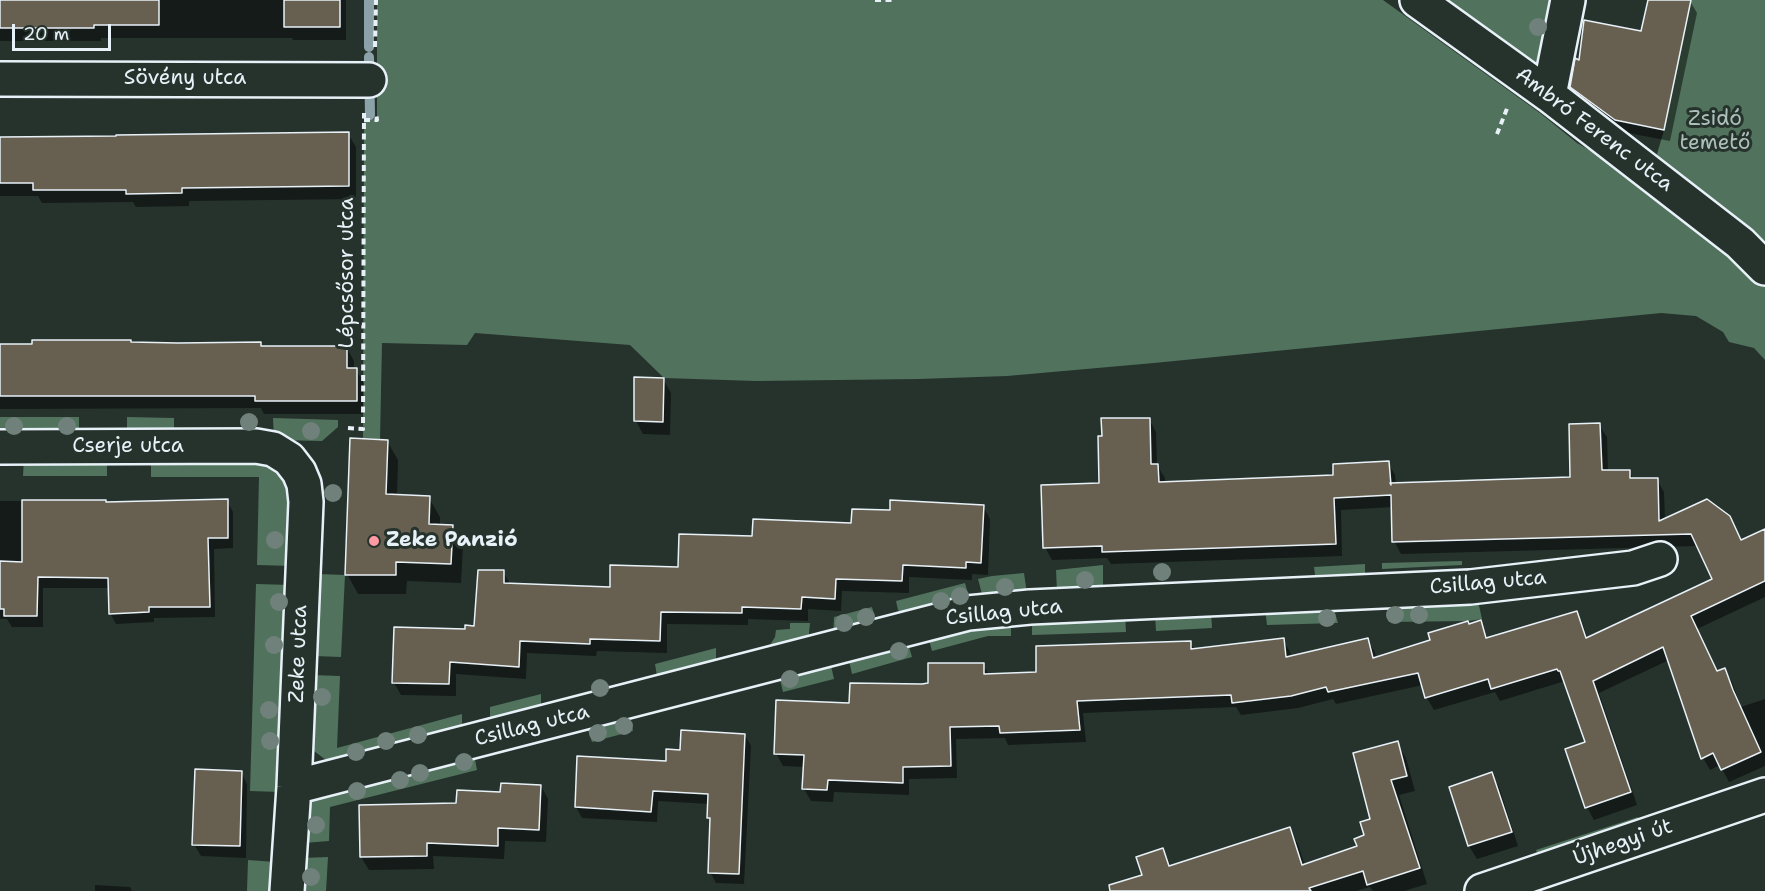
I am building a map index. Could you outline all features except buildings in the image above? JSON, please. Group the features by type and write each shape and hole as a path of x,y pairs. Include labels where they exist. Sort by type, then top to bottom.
{"street":[{"name":"Ambró Ferenc utca","path":"1417,0 1549,95 1740,243 1765,267"},
{"path":"1549,95 1568,0"},
{"name":"Sövény utca","path":"0,79 367,92"},
{"name":"Cserje utca","path":"0,447 256,446"},
{"name":"Zeke utca","path":"256,446 273,449 289,459 299,472 304,484 306,502 294,787 287,891"},
{"name":"Csillag utca","path":"294,787 968,613 1041,607 1470,586 1633,568 1660,559"},
{"name":"Újhegyi út","path":"1482,891 1765,795"}],"path":[{"path":"875,0 896,0"},
{"name":"Lépcsősor utca","path":"348,428 363,429 367,92"}],"green space":[{"path":"377,0 1383,0 1540,113 1577,143 1608,161 1765,284 1765,360 1754,348 1729,342 1723,332 1696,316 1661,313 1154,363 1007,376 918,379 756,381 664,378 630,345 475,333 467,345 382,343 380,439 363,438 364,120 377,119"},
{"path":"1417,0 1568,0 1558,48 1520,74"},
{"name":"Zsidó temető","path":"1691,0 1765,0 1765,255 1754,232 1663,165 1657,154"},
{"path":"0,417 79,417 79,437 0,436"},
{"path":"127,417 174,418 174,436 127,436"},
{"path":"273,418 338,420 338,427 322,441 274,440"},
{"path":"107,457 107,476 23,476 24,458"},
{"path":"151,458 269,461 289,481 294,566 257,565 259,477 151,477"},
{"path":"1462,561 1462,565 1382,569 1382,563"},
{"path":"1365,564 1365,573 1315,575 1314,567"},
{"path":"1103,565 1103,589 1057,591 1056,570"},
{"path":"1024,573 1027,594 983,598 978,579"},
{"path":"317,574 345,575 341,657 314,656"},
{"path":"965,583 970,601 903,615 898,610 896,601"},
{"path":"256,584 291,585 280,792 250,791"},
{"path":"1478,601 1482,619 1468,621 1389,622 1386,603"},
{"path":"1333,606 1338,623 1267,625 1265,608"},
{"path":"872,607 877,625 833,637 834,617"},
{"path":"1211,611 1212,628 1156,631 1155,614"},
{"path":"1125,614 1126,632 1032,635 1032,619"},
{"path":"1011,620 1011,636 988,636 932,651 928,636"},
{"path":"790,623 810,623 808,643 765,653 775,637 776,630 790,629"},
{"path":"907,640 912,657 852,674 848,656"},
{"path":"716,648 716,666 658,682 655,664"},
{"path":"830,661 834,679 783,692 779,675"},
{"path":"312,675 340,676 337,748 462,714 462,732 339,763 326,760 314,751 307,738"},
{"path":"541,694 541,709 490,723 490,707"},
{"path":"628,713 633,731 592,742 586,724"},
{"path":"474,754 477,770 330,807 329,841 304,843 305,815 310,803 321,794"},
{"path":"1638,817 1640,822 1538,855 1536,850"},
{"path":"328,857 326,891 300,891 302,858"},
{"path":"248,860 275,862 274,891 247,891"}],"waterway":[{"path":"369,0 369,47"},
{"path":"369,57 370,115"}],"place":[{"name":"Zeke Panzió","path":"374,541"}]}
